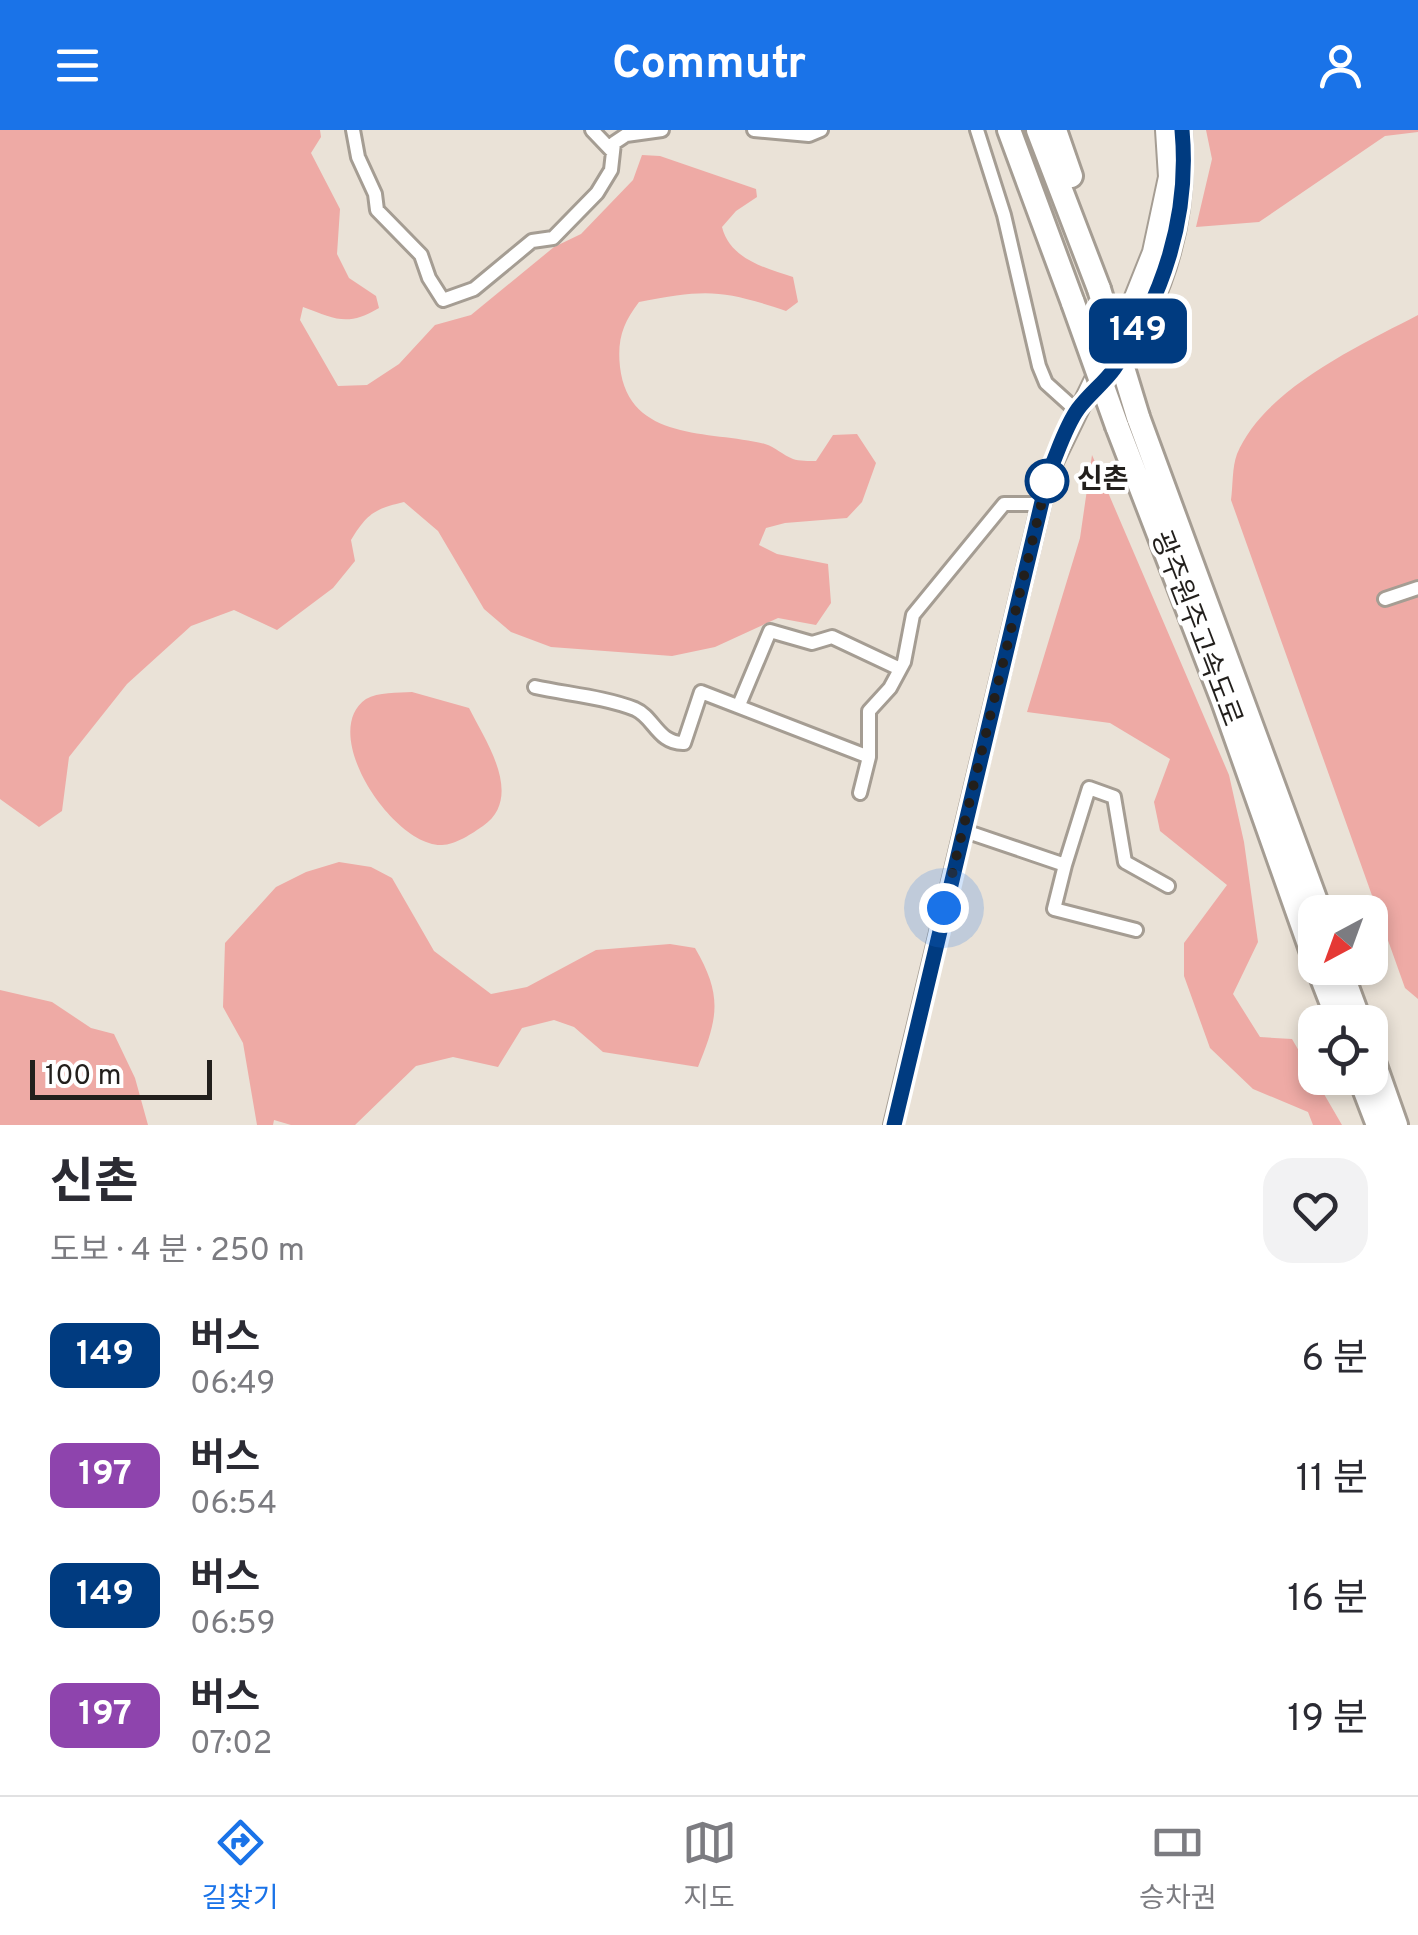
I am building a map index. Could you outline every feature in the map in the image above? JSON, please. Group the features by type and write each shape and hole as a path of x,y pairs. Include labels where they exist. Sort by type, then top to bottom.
{"highway":[{"name":"광주원주고속도로","path":"1009,130 1073,303 1127,422 1313,895"},
{"name":"광주원주고속도로","path":"1038,130 1095,278 1127,422 1298,914"},
{"path":"1055,130 1070,171 1095,278"},
{"path":"1367,1095 1378,1125"},
{"path":"1385,1095 1396,1125"}],"main road":[{"path":"894,1125 1049,472 1152,252 1168,177 1165,130"},
{"path":"1076,411 1112,372 1149,314 1171,252 1181,208 1185,166 1182,130"}],"street":[{"path":"353,130 377,210 421,255 443,300 474,288 532,241 554,238 597,193 612,170 614,143 626,136 662,130"},
{"path":"592,130 613,152"},
{"path":"754,130 808,135 822,130"},
{"path":"977,130 1004,215 1039,366 1046,383 1076,411"},
{"path":"860,792 869,757 868,711 890,688 900,669 913,614 1004,504 1041,504"},
{"path":"1385,598 1418,588"},
{"path":"739,706 770,631 812,644 832,637 900,669"},
{"path":"535,687 639,710 658,734 675,744 684,744 701,692 869,757"},
{"path":"1136,930 1054,909 1088,788 1114,797 1125,862 1168,886"},
{"path":"962,830 1065,865"}],"shaded area":[{"path":"0,130 320,130 321,137 311,153 340,209 337,254 349,278 376,296 379,308 358,318 341,319 303,307 300,320 338,386 367,385 399,364 435,325 471,315 554,247 581,234 633,180 642,155 660,156 756,189 757,197 736,211 722,227 726,238 741,255 793,277 798,302 786,311 713,293 639,302 622,332 620,367 627,392 639,409 676,429 765,444 793,459 807,461 816,461 833,435 857,434 876,463 862,502 847,518 766,528 759,545 777,554 828,564 831,603 816,625 778,618 715,647 672,656 551,647 511,632 484,609 438,531 404,502 378,510 362,524 351,540 355,561 333,588 277,630 234,610 191,626 127,684 69,757 62,811 39,827 0,799"},
{"path":"1206,130 1418,132 1385,136 1259,222 1196,227 1212,159"},
{"path":"1418,315 1418,999 1405,988 1388,940 1388,895 1372,895 1231,500 1237,454 1268,409 1316,372"},
{"path":"1092,455 1229,775 1244,842 1258,942 1233,994 1260,1037 1292,1039 1298,1049 1298,1095 1325,1095 1342,1125 1313,1125 1308,1112 1253,1089 1210,1048 1184,976 1184,943 1227,885 1160,831 1154,802 1170,759 1110,723 1027,712 1080,538"},
{"path":"412,692 469,708 498,768 501,800 495,814 474,832 447,844 423,841 384,809 356,761 350,736 353,715 366,699"},
{"path":"339,862 371,867 392,878 434,951 491,994 527,987 596,950 670,944 695,948 714,994 710,1034 698,1067 603,1052 574,1027 554,1020 522,1028 498,1067 453,1057 416,1066 355,1125 291,1125 274,1120 273,1125 257,1125 243,1043 223,1007 225,943 276,887"},
{"path":"0,990 52,1002 91,1028 114,1034 135,1078 148,1125 0,1125"}],"bus line":[{"name":"149","path":"894,1125 1049,472 1076,411 1112,372 1149,314 1171,252 1181,208 1185,166 1182,130"}],"place":[{"name":"신촌","path":"1047,481"}],"route":[{"path":"944,908 1049,472 1047,481"}]}
